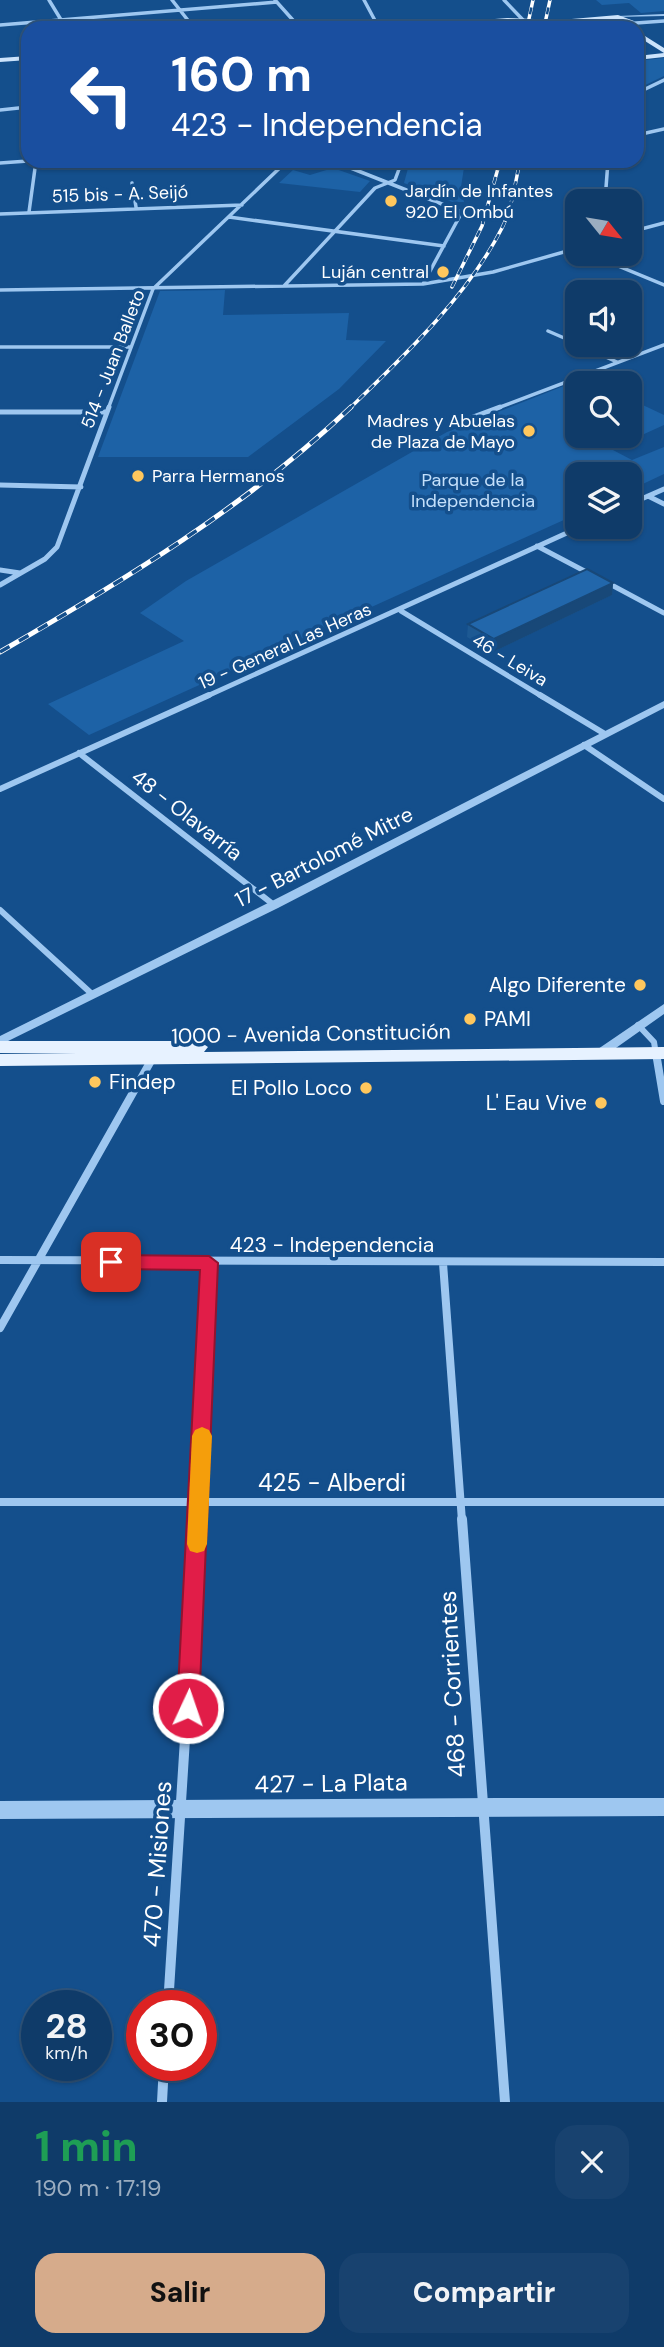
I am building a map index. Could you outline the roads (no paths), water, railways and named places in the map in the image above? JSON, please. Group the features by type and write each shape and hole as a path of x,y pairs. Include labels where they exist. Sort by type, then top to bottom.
{"main road":[{"path":"644,38 662,50"},
{"path":"644,49 662,50"},
{"path":"644,56 662,50"},
{"path":"0,59 21,58"},
{"name":"1000 - Avenida Constitución","path":"0,1047 154,1054"},
{"name":"1000 - Avenida Constitución","path":"0,1060 154,1054 659,1047"}],"street":[{"path":"49,0 61,21 276,1 294,21"},
{"path":"172,0 189,21"},
{"path":"363,0 375,21"},
{"path":"504,0 524,21"},
{"path":"622,21 664,15"},
{"path":"638,21 650,16"},
{"path":"644,23 664,21"},
{"path":"0,25 21,24"},
{"path":"644,90 664,80"},
{"path":"0,110 21,108"},
{"path":"644,133 664,129"},
{"path":"0,163 21,162"},
{"path":"29,212 35,168"},
{"name":"514 - Juan Balleto","path":"0,585 57,547 153,289 280,168"},
{"path":"351,168 456,208 463,214 423,284"},
{"path":"284,286 375,188 390,183 397,177 400,168"},
{"path":"606,189 607,168"},
{"path":"132,183 136,207"},
{"name":"515 bis - A. Seijó","path":"0,214 242,205"},
{"path":"229,217 444,246"},
{"path":"642,228 664,222"},
{"path":"0,290 423,284 501,271 565,252"},
{"path":"618,266 664,285"},
{"path":"548,331 565,338"},
{"path":"457,423 664,345"},
{"path":"0,347 130,346"},
{"path":"607,357 618,362"},
{"path":"0,412 106,412"},
{"path":"0,485 81,486"},
{"path":"642,499 664,489"},
{"path":"649,496 664,504"},
{"name":"19 - General Las Heras","path":"0,789 401,611 565,534"},
{"path":"537,546 664,613"},
{"path":"0,570 20,573"},
{"name":"46 - Leiva","path":"401,611 605,734"},
{"name":"17 - Bartolomé Mitre","path":"0,1041 274,905 664,704"},
{"path":"584,745 664,799"},
{"name":"48 - Olavarría","path":"79,753 274,905"},
{"path":"0,910 93,995"},
{"path":"609,1047 664,1008"},
{"path":"638,1025 659,1047 664,1101"},
{"path":"0,1328 154,1054"},
{"name":"423 - Independencia","path":"0,1261 664,1262"},
{"name":"470 - Misiones","path":"170,1990 200,1503 209,1263"},
{"name":"468 - Corrientes","path":"443,1263 462,1501 480,1805 505,2102"},
{"name":"425 - Alberdi","path":"0,1502 664,1502"},
{"name":"427 - La Plata","path":"0,1810 182,1811 480,1805 664,1807"},
{"path":"162,2102 163,2081"}],"railway":[{"path":"528,21 533,0"},
{"path":"546,21 550,0"},
{"path":"452,287 482,226 498,168"},
{"path":"349,409 433,324 471,278 502,228 519,168"},
{"path":"0,652 183,540 270,477 351,407"}],"place":[{"name":"Jardín de Infantes 920 El Ombú","path":"391,201"},
{"name":"Luján central","path":"443,272"},
{"name":"Madres y Abuelas de Plaza de Mayo","path":"529,431"},
{"name":"Parra Hermanos","path":"138,476"},
{"name":"Algo Diferente","path":"640,985"},
{"name":"PAMI","path":"470,1019"},
{"name":"Findep","path":"95,1082"},
{"name":"El Pollo Loco","path":"366,1088"},
{"name":"L' Eau Vive","path":"601,1103"}],"park label":[{"name":"Parque de la Independencia","path":"473,490"}]}
